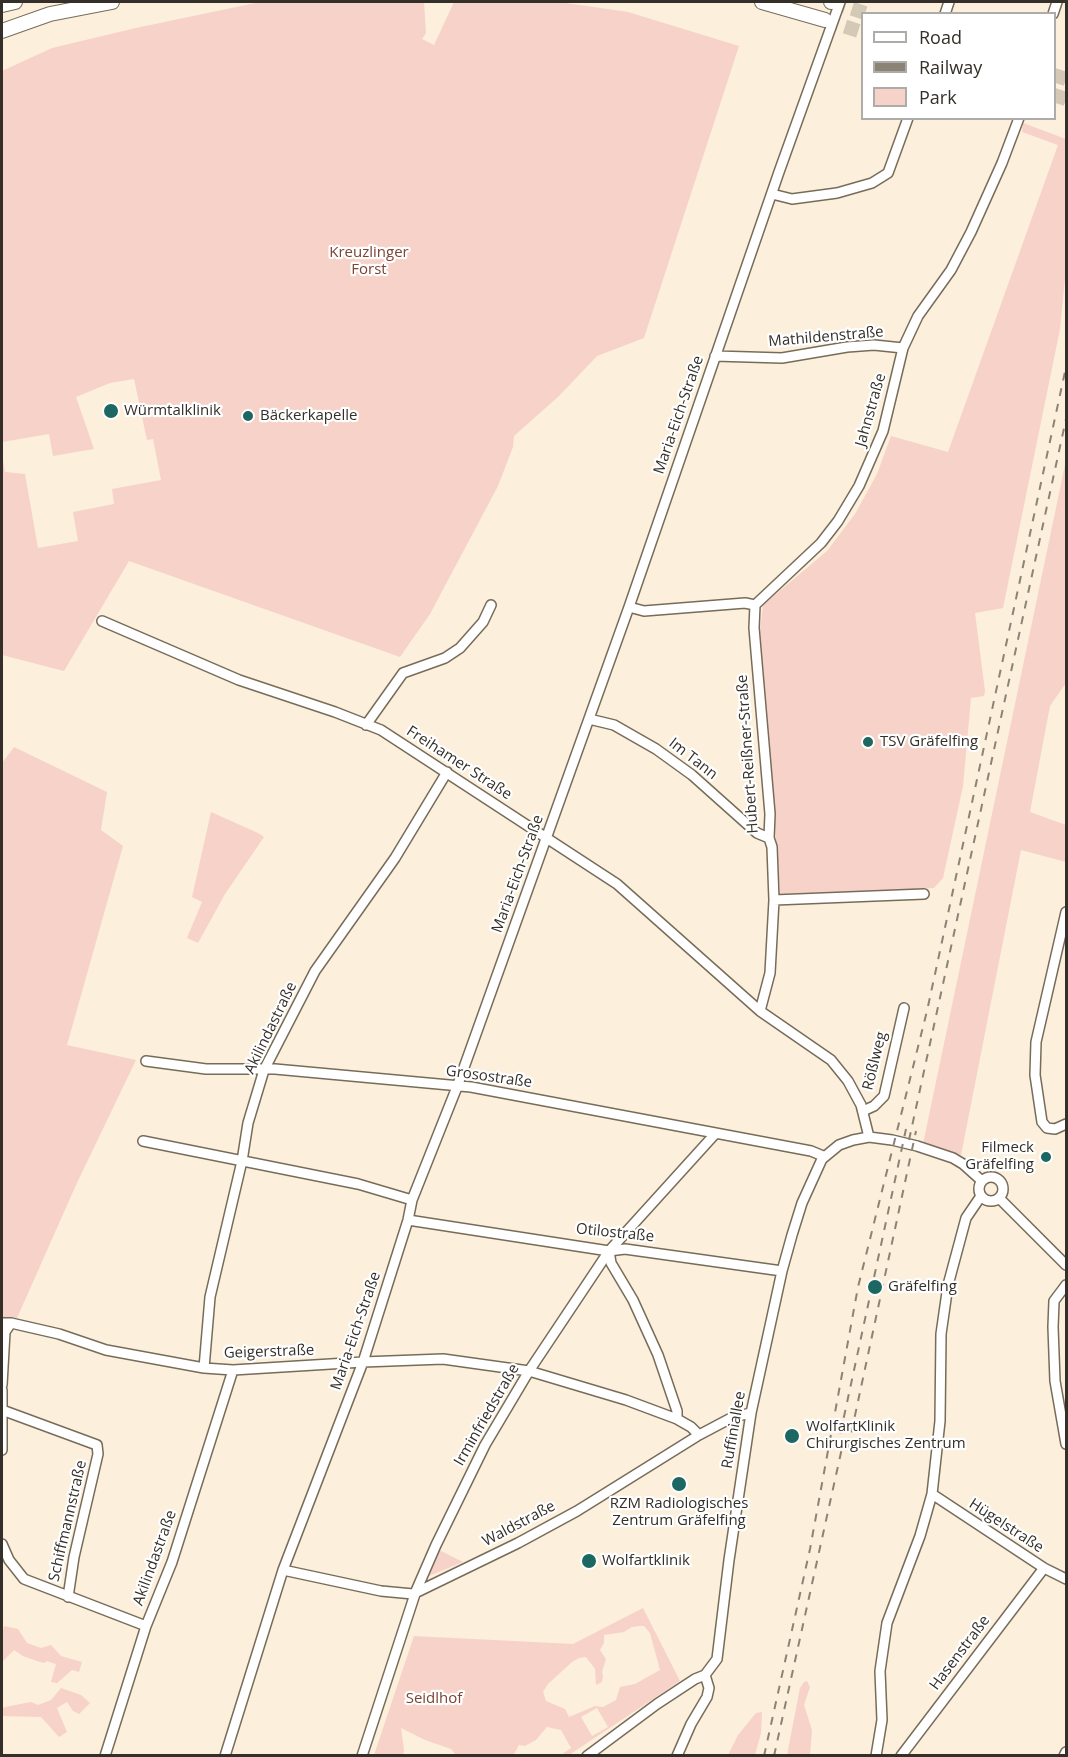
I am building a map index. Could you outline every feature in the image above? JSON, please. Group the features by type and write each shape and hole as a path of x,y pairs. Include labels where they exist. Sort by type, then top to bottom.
{"highway":[{"path":"2,5 15,2"},
{"path":"2,31 50,15 112,2"},
{"path":"762,2 825,20"}],"street":[{"name":"Maria-Eich-Straße","path":"225,1755 283,1570 363,1362 408,1220 412,1200 457,1087 629,608 840,2"},
{"path":"772,194 792,199 837,193 872,183 888,173 907,120"},
{"name":"Jahnstraße","path":"755,605 821,543 838,521 859,486 879,445 903,348 918,316 951,270 971,232 1018,120"},
{"name":"Mathildenstraße","path":"715,356 782,358 847,347 874,345 903,348"},
{"path":"629,608 644,611 745,603 755,605"},
{"path":"366,725 403,673 439,661 460,648 483,622 491,605"},
{"name":"Hubert-Reißner-Straße","path":"755,605 754,628 770,814 769,838 772,847 774,900 770,973 760,1011"},
{"name":"Freihamer Straße","path":"102,621 239,680 381,730 617,884 760,1011 831,1060 853,1090 863,1111 869,1137"},
{"name":"Im Tann","path":"589,719 614,725 656,750 692,775 757,833 769,838"},
{"name":"Akilindastraße","path":"204,1368 210,1297 242,1161 248,1123 264,1070 315,971 400,850 447,772"},
{"path":"774,900 924,894"},
{"path":"1066,912 1036,1042 1035,1075 1042,1122 1047,1128 1055,1129 1066,1124"},
{"name":"Rößlweg","path":"863,1111 874,1106 884,1096 904,1008"},
{"name":"Grosostraße","path":"146,1061 206,1069 275,1069 471,1087 811,1151 823,1156"},
{"name":"Irminfriedstraße","path":"362,1755 416,1591 485,1445 530,1371 609,1251 715,1134"},
{"path":"823,1156 839,1144 869,1137 917,1146 953,1158 982,1181"},
{"path":"143,1141 358,1184 412,1200"},
{"name":"Ruffiniallee","path":"677,1755 691,1724 707,1697 709,1689 705,1675 717,1659 751,1413 782,1271 802,1203 823,1156"},
{"path":"992,1177 999,1181 1003,1189 999,1198 987,1201 981,1196 979,1189 982,1181 992,1177"},
{"path":"876,1755 882,1720 880,1671 887,1623 920,1536 932,1494 940,1421 941,1334 948,1285 966,1218 981,1196"},
{"path":"999,1198 1066,1265"},
{"name":"Otilostraße","path":"408,1220 609,1251 625,1249 782,1271"},
{"path":"609,1251 612,1263 633,1300 658,1355 677,1411 677,1419"},
{"path":"1066,1285 1054,1301 1053,1327 1055,1382 1066,1444"},
{"path":"2,1450 2,1388 6,1323"},
{"name":"Geigerstraße","path":"6,1323 59,1334 106,1350 204,1368 233,1370 443,1359 530,1371 626,1400 677,1419 699,1435"},
{"name":"Akilindastraße","path":"105,1755 146,1626 172,1563 233,1370"},
{"name":"Schiffmannstraße","path":"2,1410 97,1445 98,1454 74,1557 68,1597"},
{"name":"Waldstraße","path":"283,1570 381,1591 413,1593 518,1543 577,1511 699,1435 734,1417 751,1413"},
{"name":"Hügelstraße","path":"932,1494 1044,1568 1066,1579"},
{"path":"2,1544 9,1560 24,1580 146,1626"},
{"name":"Hasenstraße","path":"901,1755 1044,1568"},
{"path":"587,1755 657,1704 705,1675"}],"green space":[{"name":"Kreuzlinger Forst","path":"260,2 424,2 426,33 422,39 434,45 454,2 559,2 628,12 739,46 644,338 597,356 559,396 514,436 513,447 498,486 430,614 400,657 129,561 64,671 2,655 2,453 5,472 25,474 38,548 78,541 73,512 114,504 112,489 161,480 153,439 147,440 134,379 110,383 76,397 94,449 53,456 49,434 2,442 2,71 52,48"},
{"path":"1023,123 1066,139 1066,268 1060,329 1003,608 975,613 985,691 984,696 971,698 963,786 943,878 934,888 783,896 780,893 760,632 763,605 827,551 855,514 877,474 891,436 948,452 1058,145 1022,132"},
{"path":"1066,460 1066,683 1050,706 1030,812 1066,825 1066,862 1021,850 961,1155 923,1144"},
{"path":"14,747 107,792 101,830 123,846 67,1045 136,1060 76,1185 17,1318 2,1317 2,763"},
{"path":"211,812 264,837 225,894 198,943 187,938 202,902 192,897"},
{"path":"439,1550 463,1562 429,1576 428,1574"},
{"name":"Seidlhof","path":"643,1608 680,1681 569,1755 561,1755 571,1748 561,1730 547,1727 536,1740 525,1746 519,1745 513,1756 456,1755 451,1749 401,1728 403,1755 374,1755 414,1636 573,1644","holes":["644,1626 650,1633 660,1670 635,1684 620,1687 616,1700 603,1707 595,1706 569,1717 565,1709 546,1701 543,1692 548,1684 579,1658 586,1657 595,1669 596,1685 602,1682 606,1659 600,1650 604,1643 604,1635 624,1632 632,1627","597,1708 608,1727 592,1736 581,1717"]},
{"path":"4,1626 18,1629 27,1643 41,1648 51,1645 61,1656 82,1662 79,1672 72,1670 57,1683 51,1682 56,1664 40,1662 14,1650 3,1661 2,1671"},
{"path":"807,1681 810,1687 804,1705 812,1730 810,1755 787,1755 800,1688"},
{"path":"61,1688 81,1695 90,1703 79,1714 73,1711 67,1702 57,1708 67,1732 59,1737 41,1717 2,1716 2,1708 31,1702 38,1705 51,1700"},
{"path":"762,1712 761,1733 755,1755 728,1755 738,1735 756,1713"}],"tunnel":[{"path":"832,2 862,12"},
{"path":"825,20 861,32"},
{"path":"1056,76 1066,79"},
{"path":"1056,96 1066,99"}],"railway":[{"path":"764,1756 810,1549 858,1287 927,1011 1066,367"},
{"path":"909,1140 1066,419"},
{"path":"837,1449 906,1129"},
{"path":"848,1448 916,1131"},
{"path":"774,1756 844,1439"}],"place":[{"name":"Würmtalklinik","path":"111,411"},
{"name":"Bäckerkapelle","path":"248,416"},
{"name":"TSV Gräfelfing","path":"868,742"},
{"name":"Filmeck Gräfelfing","path":"1046,1157"},
{"name":"Gräfelfing","path":"875,1287"},
{"name":"WolfartKlinik Chirurgisches Zentrum","path":"792,1436"},
{"name":"RZM Radiologisches Zentrum Gräfelfing","path":"679,1484"},
{"name":"Wolfartklinik","path":"589,1561"}]}
